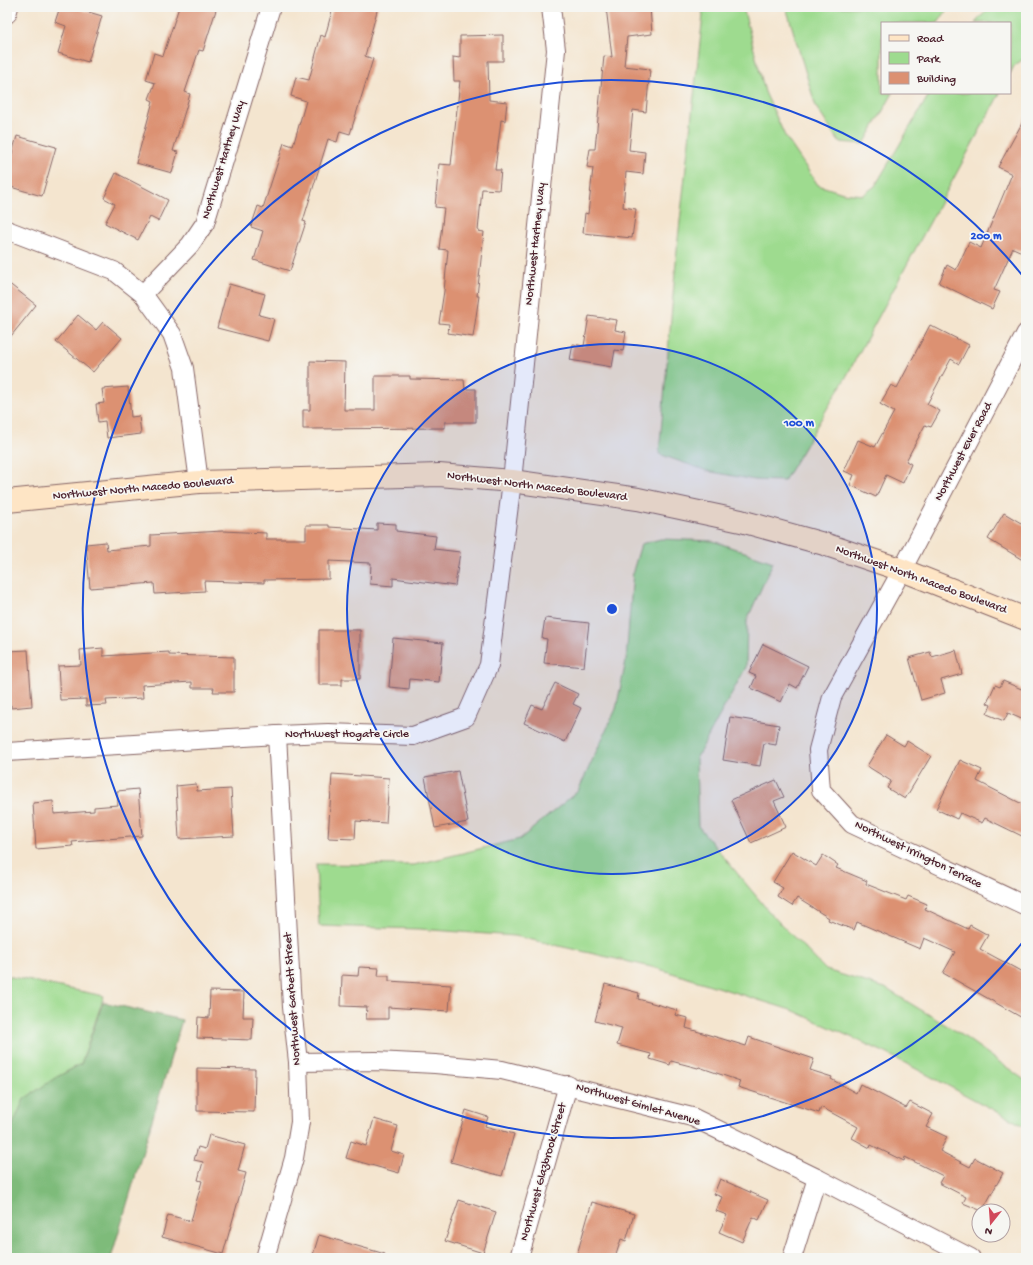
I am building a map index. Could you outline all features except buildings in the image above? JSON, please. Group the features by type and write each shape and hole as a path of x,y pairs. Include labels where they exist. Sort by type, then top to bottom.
{"street":[{"path":"7,14 9,7"},
{"name":"Northwest Hartney Way","path":"143,294 190,245 205,223 271,7"},
{"name":"Northwest Hartney Way","path":"512,481 556,50 551,7"},
{"path":"7,230 114,271 143,294 172,334 184,368 199,482"},
{"name":"Northwest Ever Road","path":"902,570 1026,333"},
{"name":"Northwest North Macedo Boulevard","path":"7,501 199,482 439,475 512,481 638,499 741,521 824,544 902,570 1026,619"},
{"name":"Northwest Hogate Circle","path":"7,752 277,735 328,733 413,736 466,717 489,665 512,481"},
{"name":"Northwest Irrington Terrace","path":"902,570 832,697 818,750 821,790 852,824 1026,906"},
{"name":"Northwest Garbett Street","path":"265,1258 294,1158 300,1122 298,1062 292,1007 277,735"},
{"name":"Northwest Gimlet Avenue","path":"298,1062 376,1061 435,1064 502,1070 568,1085 692,1117 817,1178 971,1258"},
{"name":"Northwest Glazbrook Street","path":"519,1258 568,1085"},
{"path":"792,1258 817,1178"}],"green space":[{"path":"701,7 743,7 765,92 785,136 818,185 843,193 863,195 875,186 929,94 999,94 846,377 784,481 755,480 707,471 659,454 678,239 703,15"},
{"path":"786,7 949,7 939,22 881,22 881,94 892,94 864,144 839,142 816,107"},
{"path":"990,7 1026,7 1026,57 1014,66 1011,72 1011,22 976,22"},
{"path":"661,539 713,541 773,562 747,620 746,667 696,759 698,826 771,914 826,970 885,988 959,1033 1026,1081 1026,1127 888,1054 794,1011 656,968 515,936 419,929 319,926 316,864 414,865 520,839 578,791 616,709 626,661 633,571 641,544"},
{"path":"7,976 104,996 81,1064 55,1078 8,1136 7,1140"},
{"path":"103,1002 182,1020 111,1258 7,1258 8,1136 24,1099 55,1078 81,1064"}]}
